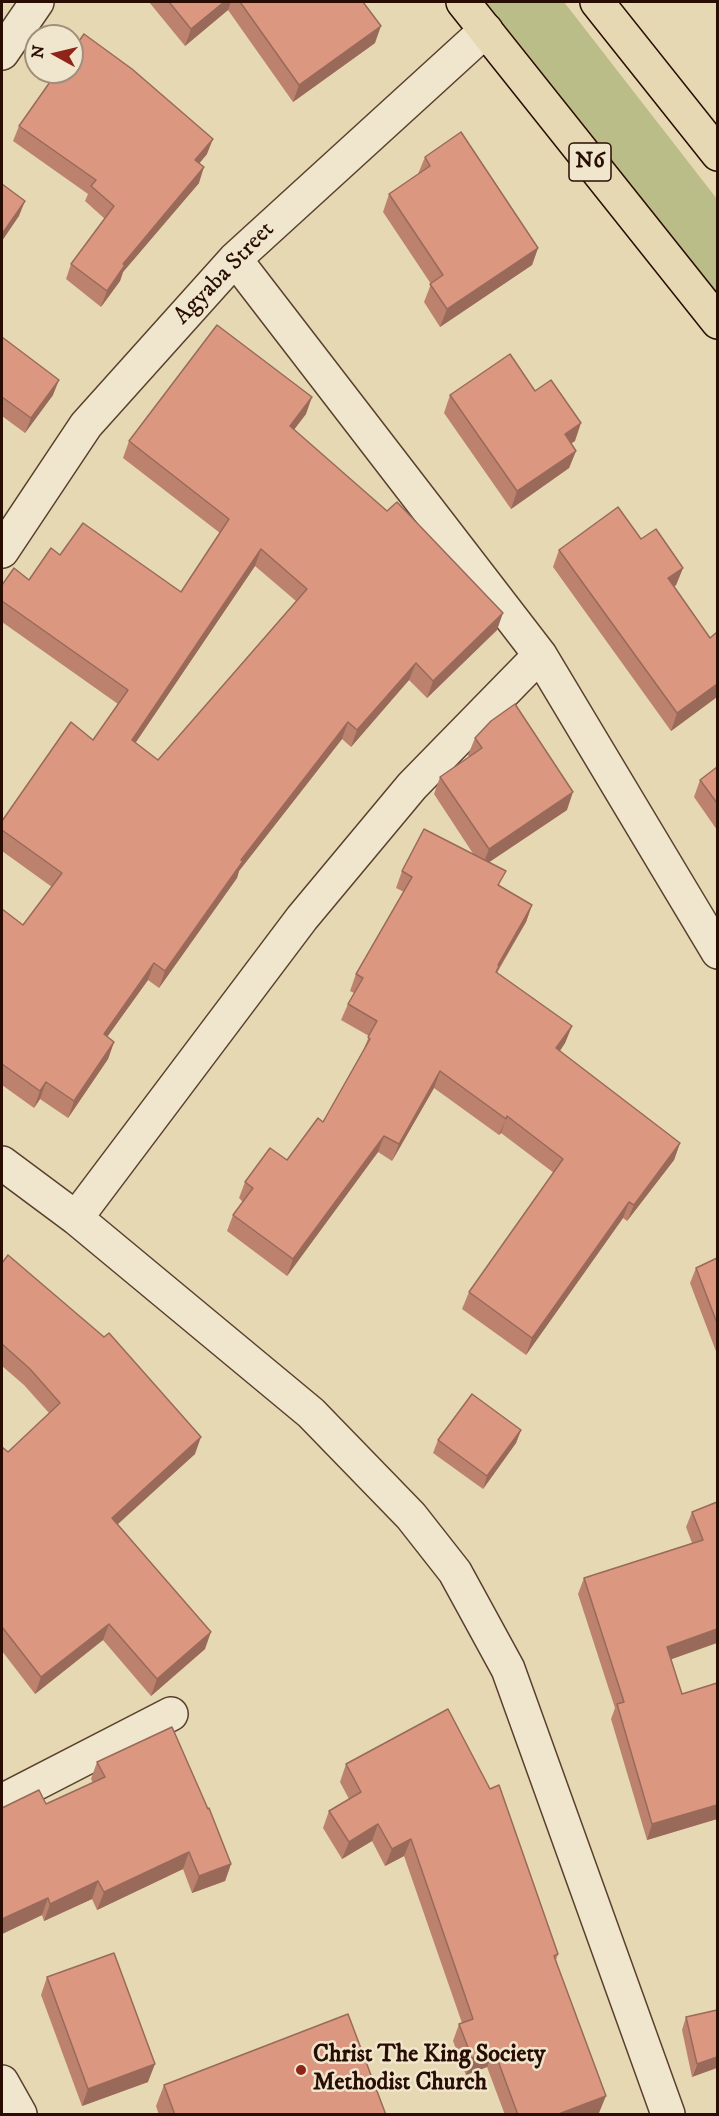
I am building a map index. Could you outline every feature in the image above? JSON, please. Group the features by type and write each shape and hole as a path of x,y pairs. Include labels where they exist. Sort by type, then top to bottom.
{"highway":[{"name":"N6","path":"463,2 717,322"},
{"path":"597,2 717,154"}],"street":[{"path":"2,53 37,2"},
{"name":"Agyaba Street","path":"2,550 86,425 235,259 486,30"},
{"path":"235,259 540,655 717,952"},
{"path":"76,1218 302,918 412,786 540,655"},
{"path":"2,1163 76,1218 311,1413 411,1516 455,1572 508,1669 668,2115"},
{"path":"2,1801 171,1714"},
{"path":"2,2082 20,2115"}],"green space":[{"path":"480,2 564,2 717,199 717,299"}],"building":[{"path":"169,2 224,2 191,29"},
{"path":"240,2 363,2 381,26 299,85"},
{"path":"84,34 132,69 213,139 195,160 204,167 123,264 125,265 107,291 71,264 114,206 91,186 96,180 19,126 49,84 84,84"},
{"path":"461,132 538,248 447,309 430,284 443,275 389,194 430,166 425,157"},
{"path":"2,184 25,201 2,234"},
{"path":"217,325 312,397 290,426 387,511 397,502 503,613 433,681 416,663 357,730 348,722 241,860 243,861 165,971 154,963 104,1034 114,1042 74,1101 46,1082 40,1091 2,1064 2,909 23,925 62,873 2,830 2,821 71,722 93,740 128,690 2,601 2,585 14,568 29,580 51,548 60,555 83,523 181,592 229,519 129,441","holes":["261,549 307,589 158,760 132,740"]},
{"path":"2,337 59,380 31,418 2,397"},
{"path":"510,354 535,391 551,380 581,423 565,434 576,451 517,491 450,395"},
{"path":"618,507 641,539 656,529 683,568 668,578 710,638 717,632 717,684 677,713 559,550"},
{"path":"515,704 573,792 489,849 440,777 482,748 475,738 491,721"},
{"path":"717,767 717,803 700,780"},
{"path":"424,829 506,871 498,885 532,905 496,972 572,1026 556,1048 680,1143 634,1205 629,1202 532,1338 469,1292 563,1159 507,1116 506,1119 440,1071 399,1144 384,1136 293,1259 233,1215 253,1188 245,1182 270,1148 287,1160 318,1118 323,1122 370,1039 368,1037 377,1021 348,1004 363,978 356,974 412,877 402,871"},
{"path":"8,1255 104,1337 109,1333 201,1437 112,1518 211,1632 157,1679 109,1624 41,1677 2,1627 2,1447 8,1452 60,1403 30,1369 2,1344 2,1263"},
{"path":"717,1258 717,1323 696,1268"},
{"path":"472,1394 521,1430 487,1476 438,1440"},
{"path":"717,1502 717,1629 667,1647 682,1694 717,1683 717,1805 652,1824 617,1704 624,1702 584,1578 703,1540 692,1512"},
{"path":"448,1709 490,1789 499,1785 558,1954 554,1956 606,2096 556,2115 518,2115 494,2050 472,2058 459,2024 473,2019 411,1839 392,1849 378,1824 349,1842 329,1811 361,1792 346,1764"},
{"path":"172,1727 209,1808 231,1864 199,1876 189,1852 104,1892 98,1881 50,1904 48,1898 2,1919 2,1808 39,1790 46,1804 105,1777 97,1762"},
{"path":"114,1953 155,2064 88,2089 47,1977"},
{"path":"717,2010 717,2057 697,2064 686,2017"},
{"name":"Christ The King Society Methodist Church","path":"348,2014 386,2115 175,2115 164,2085"}],"place":[{"name":"Christ The King Society Methodist Church","path":"301,2070"}]}
